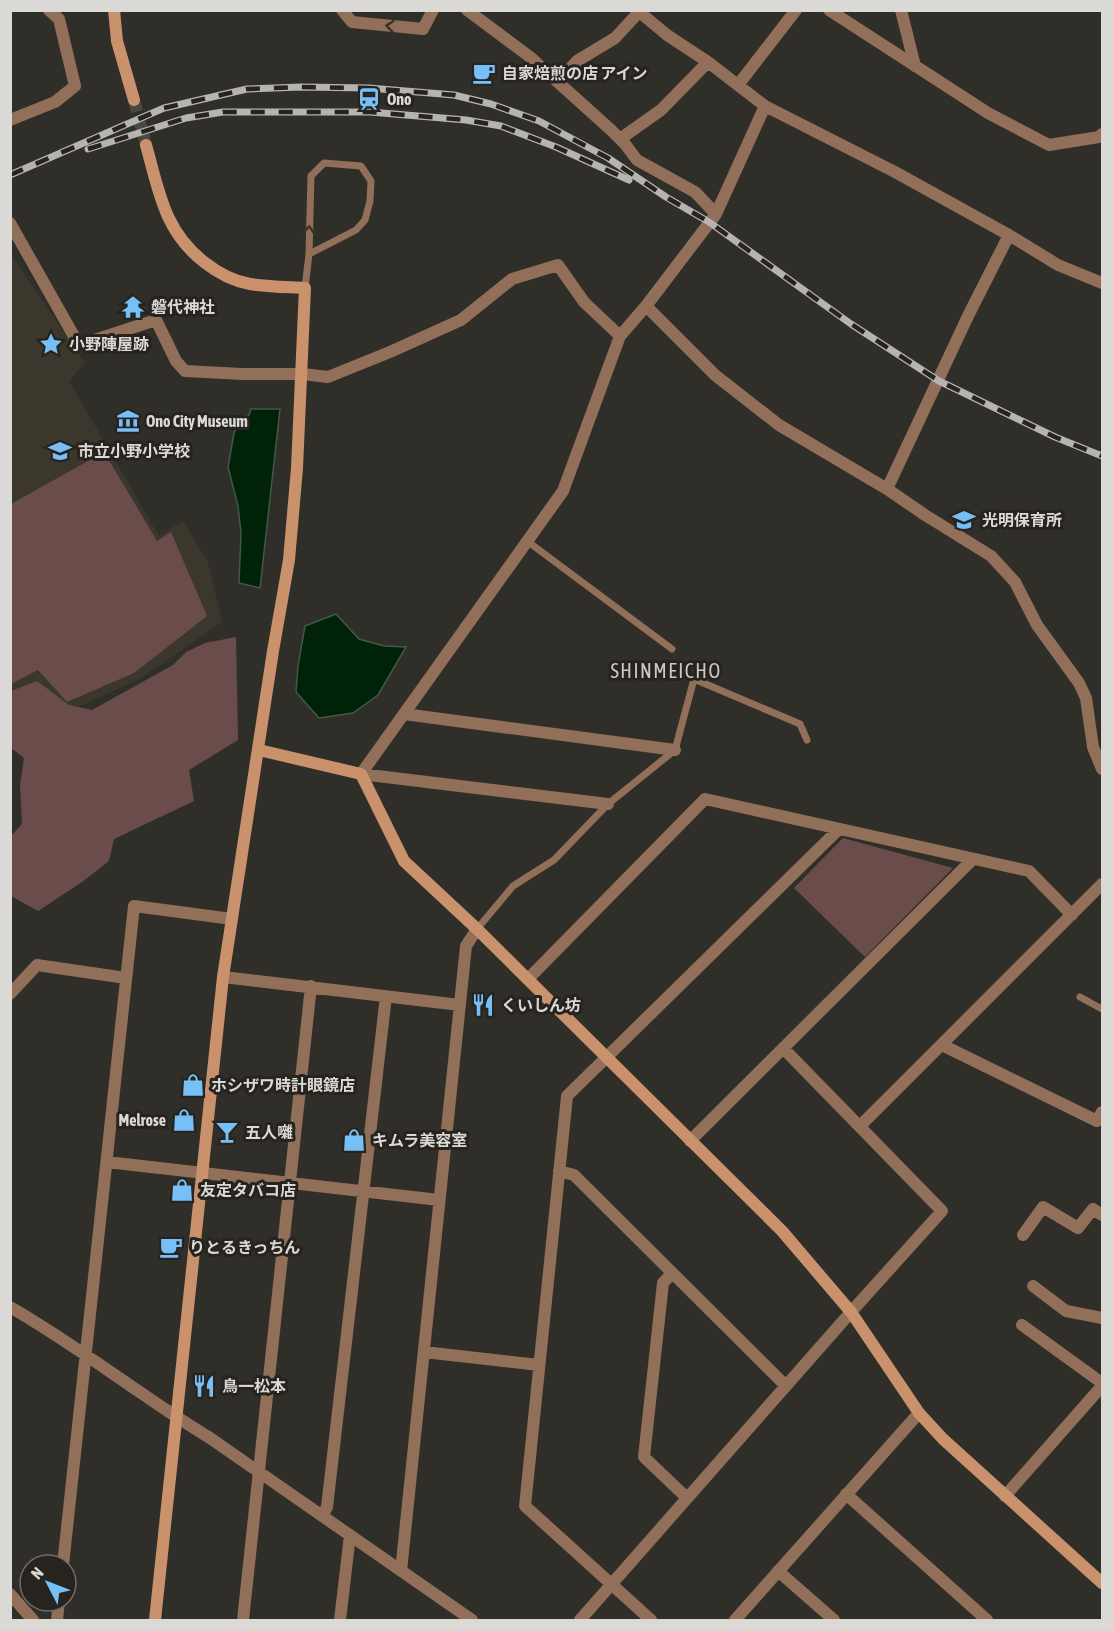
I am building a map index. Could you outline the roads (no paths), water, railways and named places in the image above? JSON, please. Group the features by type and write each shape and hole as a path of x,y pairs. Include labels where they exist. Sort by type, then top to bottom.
{"street":[{"path":"10,120 55,102 75,86 58,19 49,10"},
{"path":"114,10 117,41 134,100"},
{"path":"342,10 352,22 423,29 433,10"},
{"path":"468,10 530,57 620,139 637,160 695,192 716,213"},
{"path":"738,85 796,10"},
{"path":"829,10 988,113 1049,145 1099,137 1102,134"},
{"path":"901,10 915,66"},
{"path":"558,82 577,61 615,38 641,12 667,35 708,62 765,106 895,172 1058,264 1102,283"},
{"path":"620,139 661,110 708,62"},
{"path":"361,774 562,491 620,336 646,306 716,213 765,106"},
{"path":"146,145 162,204 173,228 195,255 220,273 233,279 259,285 305,288 303,374 289,560 223,977 155,1620"},
{"path":"10,224 79,345 156,320 176,361 185,371 303,374 328,377 461,320 512,279 558,265 584,302 620,336"},
{"path":"887,489 968,316 1009,235"},
{"path":"646,306 715,375 779,425 887,489 991,556 1015,582 1037,624 1079,683 1086,698 1093,747 1102,769"},
{"path":"404,714 675,750"},
{"path":"259,750 361,774 608,804"},
{"path":"361,774 405,861 528,979 782,1231 851,1312 919,1413 943,1439 1102,1583"},
{"path":"528,979 705,799 1029,871 1072,915"},
{"path":"651,1620 525,1506 567,1096 839,829"},
{"path":"690,1141 974,859"},
{"path":"860,1126 1102,884"},
{"path":"64,1553 134,906 232,919"},
{"path":"401,1571 466,946 477,929"},
{"path":"10,994 37,966 126,978"},
{"path":"223,977 460,1005"},
{"path":"243,1620 311,986"},
{"path":"322,1516 327,1507 386,996"},
{"path":"942,1044 1097,1121 1102,1112"},
{"path":"580,1620 942,1211 783,1048"},
{"path":"107,1162 439,1200"},
{"path":"559,1171 574,1175 786,1386"},
{"path":"1023,1235 1043,1207 1078,1228 1094,1209 1102,1215"},
{"path":"672,1273 663,1283 644,1457 687,1498"},
{"path":"1033,1286 1066,1311 1102,1318"},
{"path":"10,1307 86,1354 176,1418 210,1438 472,1620"},
{"path":"1005,1496 1102,1385 1022,1325"},
{"path":"424,1352 539,1365"},
{"path":"735,1620 919,1413"},
{"path":"846,1494 987,1620"},
{"path":"340,1620 350,1535"},
{"path":"778,1571 834,1620"},
{"path":"10,1594 33,1620"}],"lane":[{"path":"305,288 309,254 311,176 324,163 361,166 371,181 370,201 365,220 356,230 309,254"},
{"path":"527,541 672,648"},
{"path":"477,929 513,886 554,860 608,804 675,750 694,679 800,724 807,740"},
{"path":"1080,997 1102,1010"}],"tunnel":[{"path":"134,100 146,145"}],"railway":[{"path":"10,175 164,108 247,89 369,88 454,95 491,104 539,121 608,158 666,197 709,222 851,324 939,381 1055,437 1102,456"},
{"path":"88,149 186,118 223,112 370,112 466,120 501,126 556,147 629,180"}],"place":[{"name":"自家焙煎の店 アイン","path":"484,73"},
{"name":"Ono","path":"369,99"},
{"name":"磐代神社","path":"133,307"},
{"name":"小野陣屋跡","path":"51,344"},
{"name":"Ono City Museum","path":"128,421"},
{"name":"市立小野小学校","path":"60,451"},
{"name":"光明保育所","path":"964,520"},
{"name":"くいしん坊","path":"483,1005"},
{"name":"ホシザワ時計眼鏡店","path":"193,1085"},
{"name":"Melrose","path":"184,1120"},
{"name":"五人囃","path":"227,1132"},
{"name":"キムラ美容室","path":"354,1140"},
{"name":"友定タバコ店","path":"182,1190"},
{"name":"りとるきっちん","path":"171,1247"},
{"name":"鳥一松本","path":"204,1386"}],"district":[{"name":"SHINMEICHO","path":"666,671"}]}
